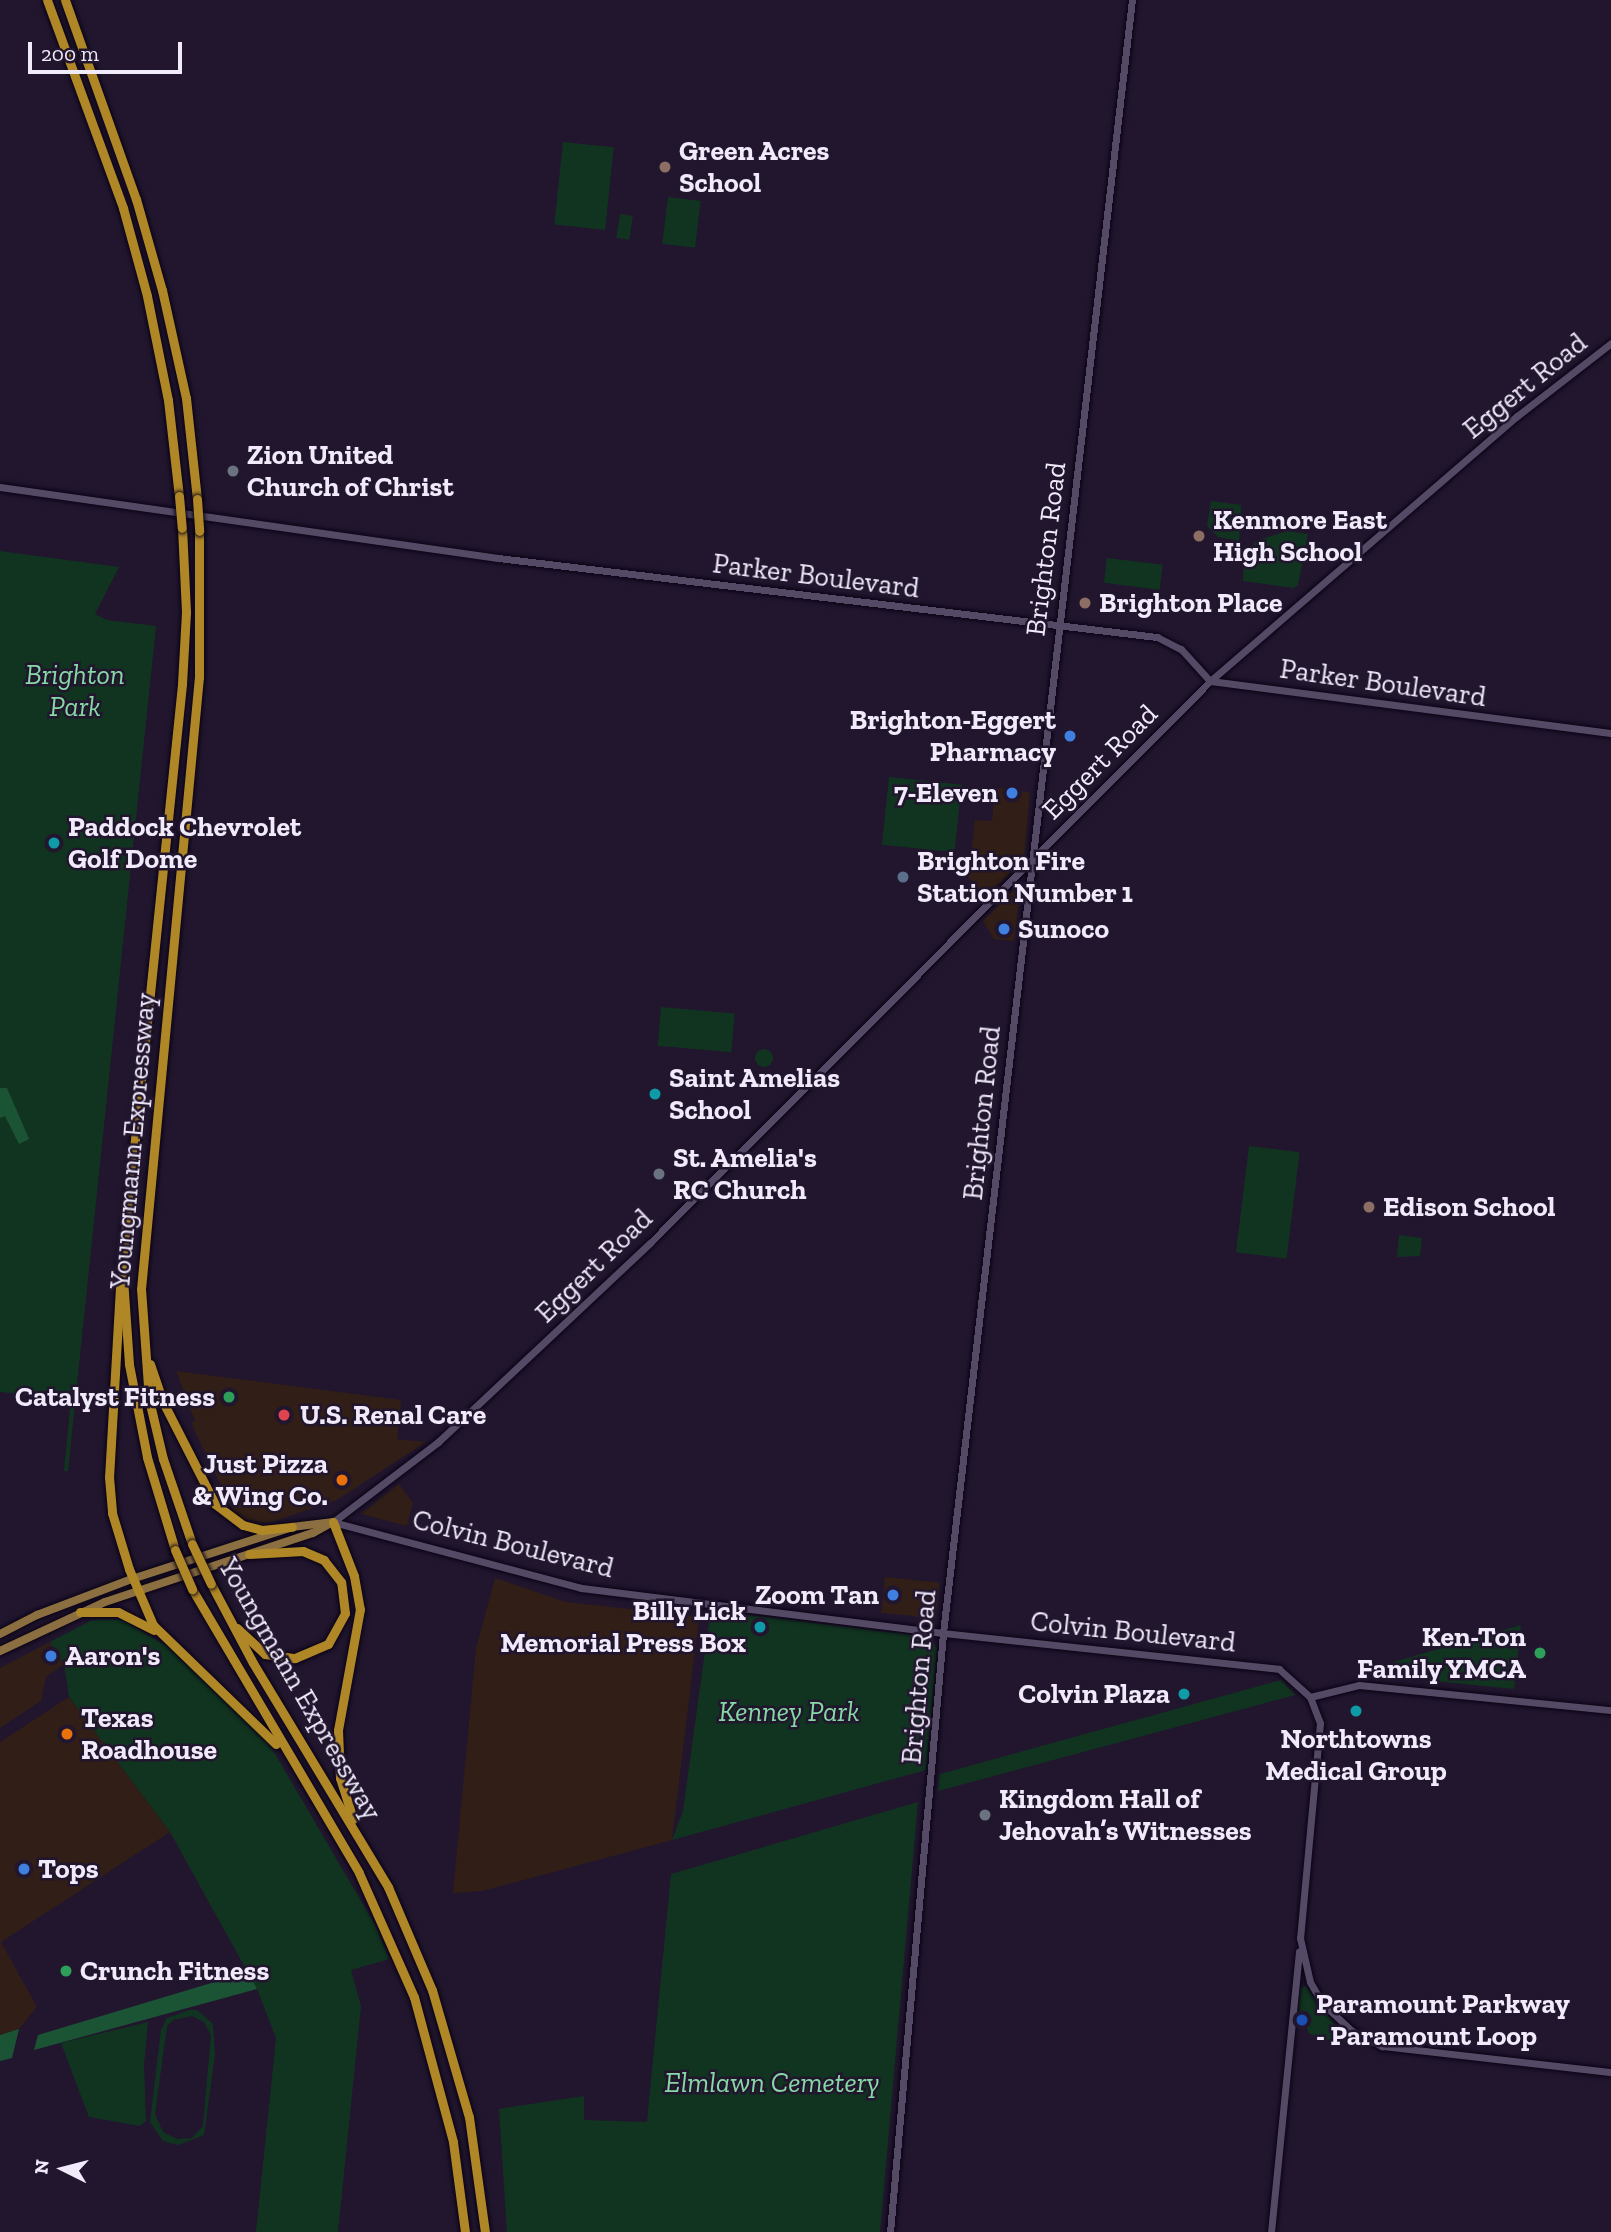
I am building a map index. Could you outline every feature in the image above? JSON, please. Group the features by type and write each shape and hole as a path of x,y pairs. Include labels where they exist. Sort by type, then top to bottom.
{"highway":[{"name":"Youngmann Expressway","path":"47,0 123,208 144,284 168,400 182,528 186,612 182,684 122,1265 129,1364 147,1457 176,1549 192,1589 293,1765 359,1873 398,1963 438,2079 453,2142 465,2232"},
{"name":"Youngmann Expressway","path":"65,0 136,199 162,290 186,398 199,531 199,677 143,1251 143,1338 149,1400 163,1459 192,1544 211,1584 225,1613 360,1840 416,1954 458,2068 482,2191 485,2232"},
{"path":"122,1265 109,1477 112,1513 132,1579 148,1617 164,1638"},
{"path":"143,1338 163,1402 215,1504 243,1525 262,1530 292,1527"},
{"path":"333,1521 359,1600 337,1753 340,1778 360,1840"},
{"path":"225,1613 258,1649 280,1659 319,1651 343,1621 344,1591 324,1560 303,1551 249,1553"},
{"path":"79,1612 129,1615 164,1638 251,1716 293,1765"}],"main road":[{"path":"0,1634 37,1615 132,1579 292,1527 333,1521"},
{"path":"0,1651 79,1612 333,1521"}],"street":[{"name":"Brighton Road","path":"890,2232 943,1633 1132,0"},
{"name":"Eggert Road","path":"333,1521 355,1501 417,1459 484,1401 650,1243 1210,681 1517,415 1611,343"},
{"name":"Parker Boulevard","path":"0,487 498,558 1166,640 1181,649 1210,681 1611,733"},
{"name":"Colvin Boulevard","path":"333,1521 581,1588 943,1633 1274,1667 1294,1679 1310,1697"},
{"path":"1271,2232 1321,1739 1310,1697 1359,1685 1611,1710"},
{"path":"1300,1937 1310,1982 1322,2003 1352,2031 1382,2046 1611,2072"},
{"path":"1295,1987 1310,1982"}],"shaded area":[{"path":"995,788 1030,792 1024,859 971,854 975,820 992,821"},
{"path":"974,868 1011,872 986,896 966,875"},
{"path":"1021,883 1014,941 994,939 983,921"},
{"path":"176,1371 401,1400 397,1439 426,1442 337,1500 269,1523 246,1520 234,1513 191,1423 195,1421"},
{"path":"399,1484 413,1503 407,1526 361,1514"},
{"path":"885,1577 940,1583 936,1619 881,1613"},
{"path":"495,1578 566,1602 699,1617 672,1840 483,1891 453,1893 476,1648"},
{"path":"50,1642 64,1664 46,1677 41,1701 0,1728 0,1668"},
{"path":"69,1697 170,1832 1,1942 37,2007 19,2029 0,2035 0,1742"}],"green space":[{"path":"563,142 614,147 605,230 554,225"},
{"path":"668,197 701,201 695,248 662,244"},
{"path":"620,214 633,216 629,240 616,238"},
{"path":"1211,501 1241,505 1239,541 1218,537 1207,526"},
{"path":"1287,531 1308,534 1298,585 1293,588 1243,581 1244,560 1256,541"},
{"name":"Brighton Park","path":"0,551 119,567 95,614 107,620 156,626 68,1471 64,1471 71,1399 0,1392"},
{"path":"1107,558 1163,565 1160,590 1104,583"},
{"path":"889,777 962,785 954,852 882,845"},
{"path":"661,1007 735,1013 731,1052 658,1046"},
{"path":"764,1049 770,1052 773,1058 770,1064 764,1067 758,1064 755,1058 758,1052"},
{"path":"0,1088 7,1088 29,1139 19,1144 5,1116 0,1118"},
{"path":"1249,1146 1300,1152 1287,1258 1236,1252"},
{"path":"1399,1235 1422,1238 1420,1256 1397,1257"},
{"name":"Kenney Park","path":"717,1611 929,1637 937,1648 926,1770 672,1840 683,1811 710,1615"},
{"path":"121,1619 168,1647 267,1740 375,1925 389,1959 351,1970 361,2006 338,2232 256,2232 276,2038 257,1989 170,1832 69,1697 64,1664 50,1642 92,1620"},
{"path":"1521,1625 1514,1689 1356,1673"},
{"path":"1281,1680 1295,1695 938,1791 940,1774"},
{"name":"Elmlawn Cemetery","path":"918,1802 880,2232 507,2232 499,2109 584,2096 584,2120 647,2122 671,1874"},
{"path":"248,1972 257,1989 34,2050 38,2035"},
{"path":"1306,1986 1333,2023 1359,2043 1321,2039 1309,2033 1298,2010 1300,1988"},
{"path":"197,2010 213,2024 215,2055 204,2135 178,2145 163,2141 150,2122 161,2030 167,2018","holes":["192,2016 204,2022 211,2035 203,2126 192,2138 177,2139 163,2132 155,2114 167,2026 173,2020"]},
{"path":"148,2022 144,2066 146,2121 140,2126 89,2117 61,2043"},
{"path":"19,2029 12,2058 0,2061 0,2035"}],"place":[{"name":"Green Acres School","path":"665,167"},
{"name":"Zion United Church of Christ","path":"233,471"},
{"name":"Kenmore East High School","path":"1199,536"},
{"name":"Brighton Place","path":"1085,603"},
{"name":"Brighton-Eggert Pharmacy","path":"1070,736"},
{"name":"7-Eleven","path":"1012,793"},
{"name":"Paddock Chevrolet Golf Dome","path":"54,843"},
{"name":"Brighton Fire Station Number 1","path":"903,877"},
{"name":"Sunoco","path":"1004,929"},
{"name":"Saint Amelias School","path":"655,1094"},
{"name":"St. Amelia's RC Church","path":"659,1174"},
{"name":"Edison School","path":"1369,1207"},
{"name":"Catalyst Fitness","path":"229,1397"},
{"name":"U.S. Renal Care","path":"284,1415"},
{"name":"Just Pizza & Wing Co.","path":"342,1480"},
{"name":"Zoom Tan","path":"893,1595"},
{"name":"Billy Lick Memorial Press Box","path":"760,1627"},
{"name":"Ken-Ton Family YMCA","path":"1540,1653"},
{"name":"Aaron's","path":"51,1656"},
{"name":"Colvin Plaza","path":"1184,1694"},
{"name":"Northtowns Medical Group","path":"1356,1711"},
{"name":"Texas Roadhouse","path":"67,1734"},
{"name":"Kingdom Hall of Jehovah’s Witnesses","path":"985,1815"},
{"name":"Tops","path":"24,1869"},
{"name":"Crunch Fitness","path":"66,1971"},
{"name":"Paramount Parkway - Paramount Loop","path":"1302,2020"}]}
